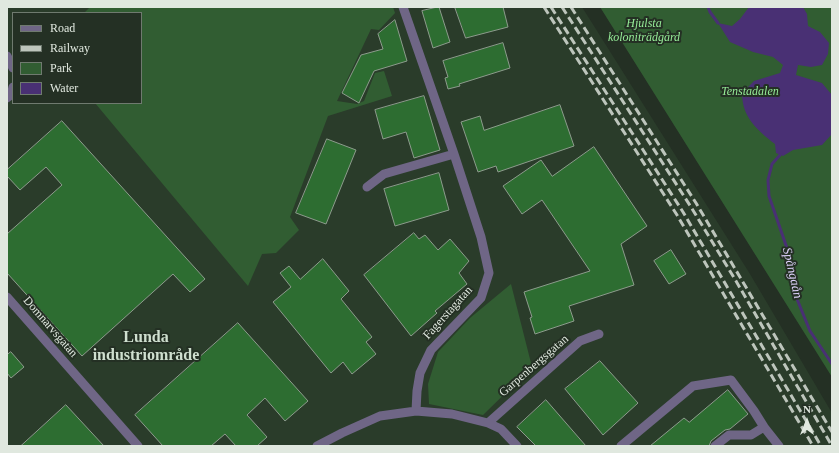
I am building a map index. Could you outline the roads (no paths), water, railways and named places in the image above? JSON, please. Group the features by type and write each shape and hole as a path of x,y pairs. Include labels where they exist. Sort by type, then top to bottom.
{"street":[{"name":"Fagerstagatan","path":"403,7 481,237 489,273 481,298 431,350 420,373 416,391 416,411"},
{"path":"7,56 12,66"},
{"path":"367,187 384,174 454,154"},
{"name":"Domnarvsgatan","path":"7,297 138,446"},
{"name":"Garpenbergsgatan","path":"488,422 580,341 599,334"},
{"path":"622,446 693,386 730,380 754,411 764,427 780,446"},
{"path":"318,446 342,433 380,416 416,411 452,414 488,422 501,429 517,446"},
{"path":"715,446 729,435 751,435 764,427"}],"water":[{"path":"749,7 803,7 807,14 808,26 820,32 829,43 828,54 822,65 811,67 798,65 796,75 822,83 832,95 832,134 822,145 793,150 783,156 776,153 775,144 762,134 748,116 743,102 742,93 754,81 780,73 783,65 773,57 753,52 730,42 718,23 732,26 740,19"}],"waterway":[{"name":"Spångaån","path":"708,7 718,23"},
{"name":"Spångaån","path":"780,155 772,164 768,180 769,196 790,257 797,299 810,331 832,364"}],"railway":[{"path":"544,7 677,215 813,446"},
{"path":"551,7 683,212 821,446"},
{"path":"562,7 691,207 832,446"},
{"path":"571,7 696,203 832,432"}],"district":[{"name":"Lunda industriområde","path":"146,347"}],"park label":[{"name":"Hjulsta koloniträdgård","path":"644,31"},
{"name":"Tenstadalen","path":"750,92"}]}
